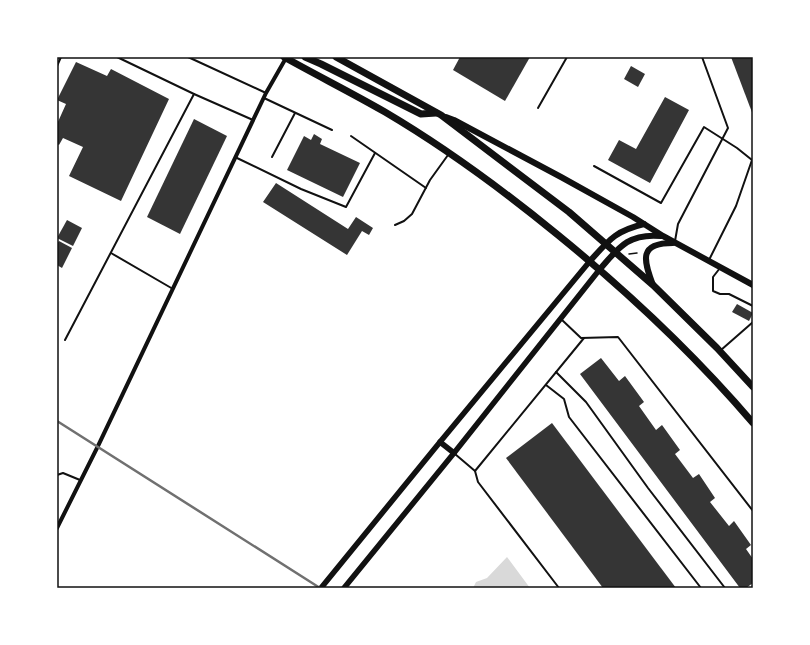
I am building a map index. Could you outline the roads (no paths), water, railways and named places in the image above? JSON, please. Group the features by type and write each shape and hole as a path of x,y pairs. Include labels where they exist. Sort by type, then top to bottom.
{"main road":[{"path":"287,57 385,112 504,192 600,269 648,312 700,364 753,423"},
{"path":"305,57 421,114 438,114 454,120 561,177 675,243 753,285"},
{"path":"336,57 438,114 546,194 606,243 653,285 720,351 753,387"},
{"path":"590,261 613,236 623,230 644,224"},
{"path":"600,269 615,252 627,242 635,238 648,235 663,236"},
{"path":"653,285 646,265 648,250 653,246 662,243 675,243"}],"street":[{"path":"57,528 253,120 287,57"},
{"path":"321,588 590,261"},
{"path":"344,588 454,453 600,269"},
{"path":"440,442 454,453"}],"lane":[{"path":"57,66 61,57"},
{"path":"117,57 194,94 253,120"},
{"path":"188,57 332,130"},
{"path":"538,108 567,57"},
{"path":"675,243 678,224 728,128 702,57"},
{"path":"65,340 194,94"},
{"path":"272,157 295,112"},
{"path":"594,166 661,203 704,127 722,140 737,148 752,160 736,206 709,261"},
{"path":"351,136 426,188"},
{"path":"235,157 301,189 346,207 375,153"},
{"path":"395,225 412,214 426,188 449,154"},
{"path":"111,253 173,289"},
{"path":"721,268 713,277 713,292 729,294 753,306"},
{"path":"561,318 581,338 618,337 753,510"},
{"path":"720,351 753,322"},
{"path":"475,471 584,338"},
{"path":"556,372 586,402 648,488 725,588"},
{"path":"546,384 564,399 570,417 701,588"},
{"path":"454,453 475,471 478,482 559,588"},
{"path":"57,475 63,473 80,481"}],"railway":[{"path":"57,421 320,588"}]}
